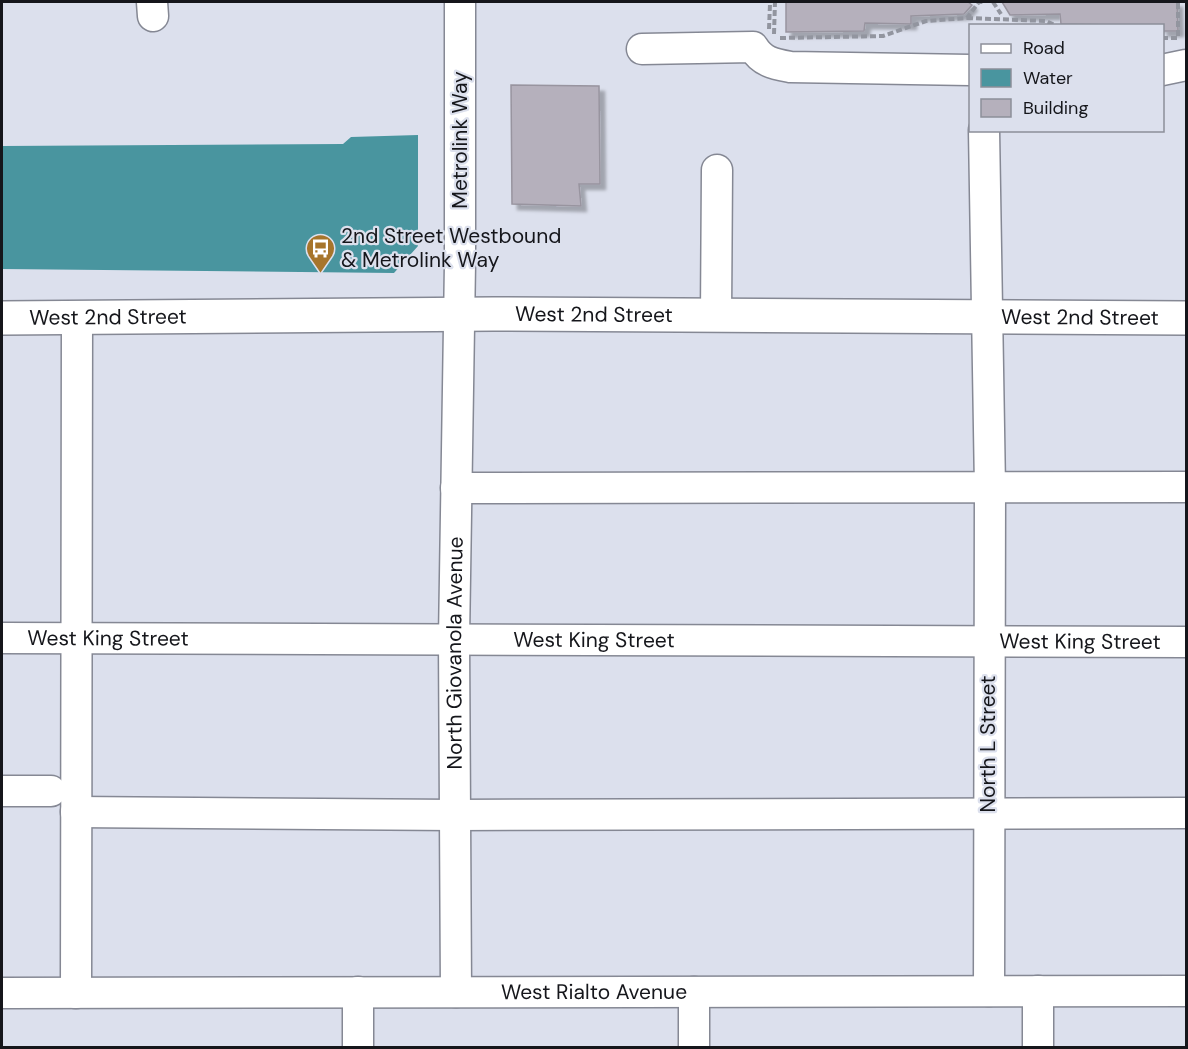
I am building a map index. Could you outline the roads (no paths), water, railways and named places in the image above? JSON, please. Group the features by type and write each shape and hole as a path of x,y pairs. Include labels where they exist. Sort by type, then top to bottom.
{"main road":[{"name":"West 2nd Street","path":"2,318 459,314 1186,318"}],"street":[{"name":"Metrolink Way","path":"459,314 460,2"},
{"path":"642,49 753,47 759,57 790,67 969,70"},
{"path":"1164,70 1186,65"},
{"name":"North L Street","path":"984,132 990,488 989,991"},
{"path":"716,316 717,170"},
{"name":"North Giovanola Avenue","path":"456,992 454,639 459,314"},
{"path":"76,993 77,317"},
{"path":"456,488 1186,487"},
{"name":"West King Street","path":"2,638 1186,642"},
{"path":"2,791 51,791"},
{"path":"76,812 455,815 1186,813"},
{"path":"1038,991 1038,1047"},
{"name":"West Rialto Avenue","path":"2,993 1186,991"},
{"path":"358,992 358,1047"},
{"path":"694,992 694,1047"}],"water":[{"path":"418,135 418,246 394,273 2,269 2,146 343,144 351,137"}],"place":[{"name":"2nd Street Westbound & Metrolink Way","path":"320,274"}]}
